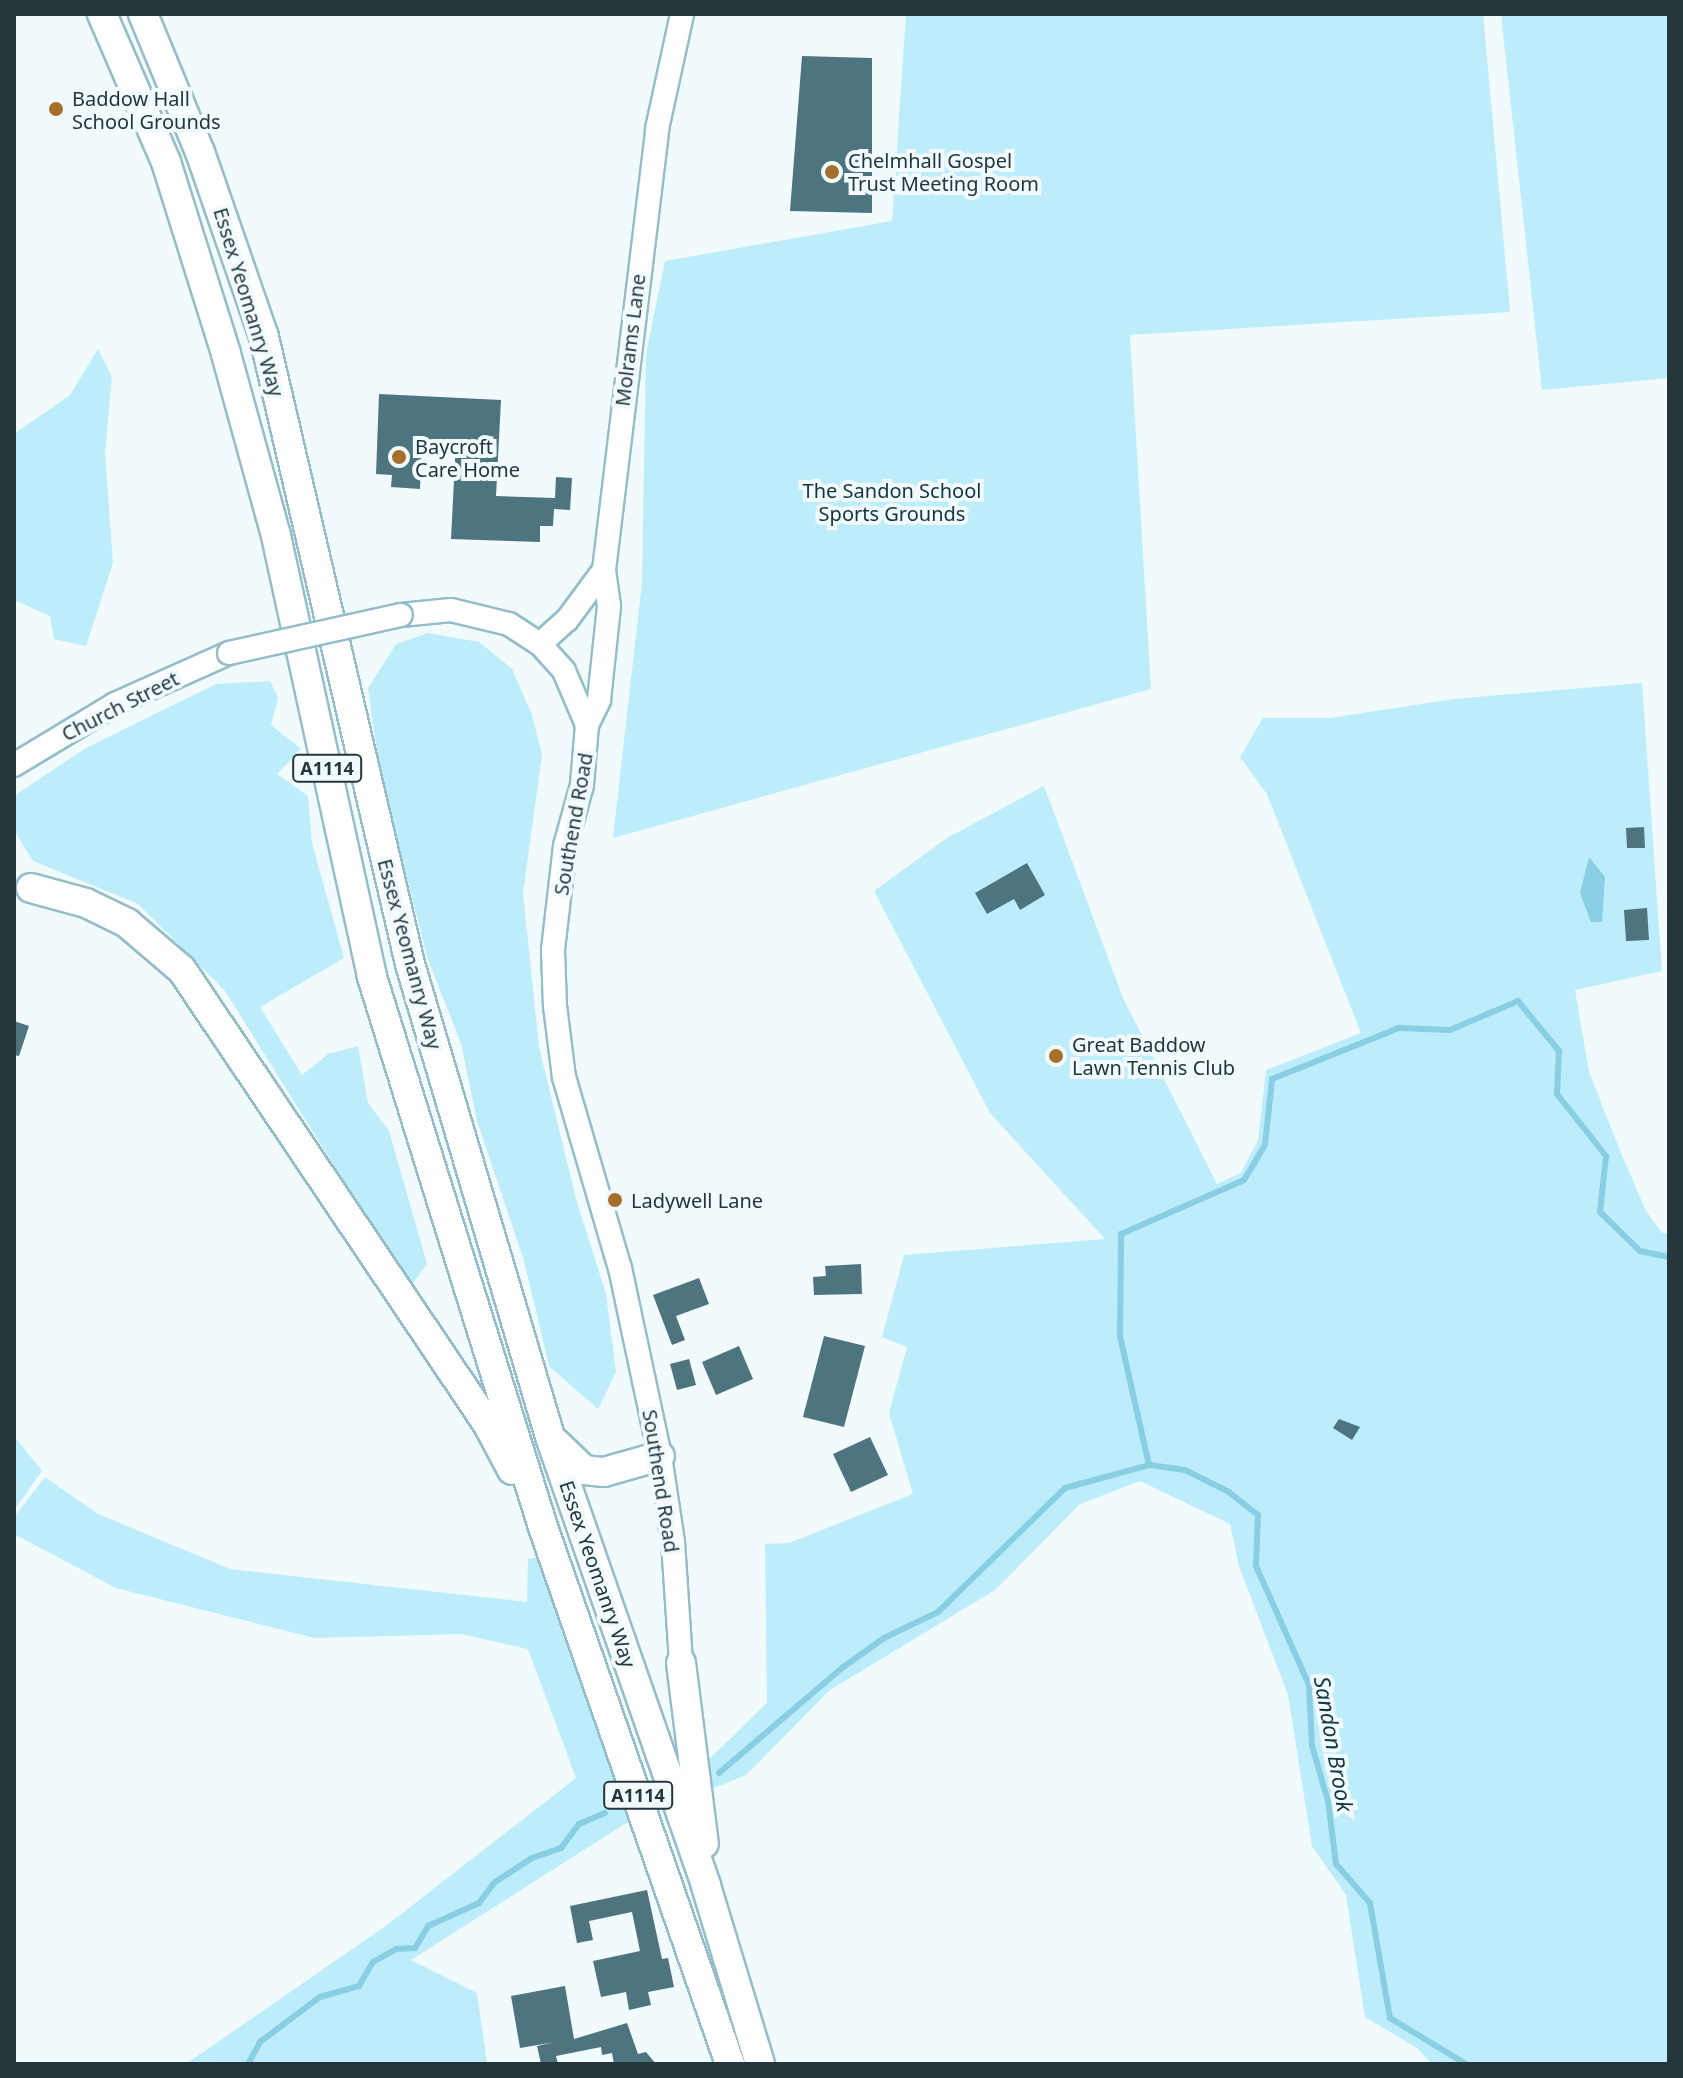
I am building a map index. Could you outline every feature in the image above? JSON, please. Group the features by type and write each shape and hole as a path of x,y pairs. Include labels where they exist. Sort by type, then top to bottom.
{"main road":[{"name":"Essex Yeomanry Way","path":"102,14 166,162 226,354 276,536 372,977 543,1527"},
{"name":"Essex Yeomanry Way","path":"143,14 200,152 264,337 410,964 550,1437 706,1886"},
{"path":"22,886 86,903 127,923 182,970 487,1423 543,1527"},
{"path":"550,1437 584,1470 623,1471 660,1456"},
{"name":"A1114","path":"543,1527 730,2064"},
{"path":"681,1663 706,1886"},
{"name":"A1114","path":"706,1886 760,2064"}],"street":[{"name":"Molrams Lane","path":"540,644 567,620 604,570 657,129 682,14"},
{"path":"587,725 599,700 609,606 604,570"},
{"name":"Southend Road","path":"229,653 401,615 481,614 540,644 564,671 587,725 582,785 565,846 553,950 555,1006 564,1077 620,1268 660,1456 673,1542 681,1663"},
{"name":"Church Street","path":"14,765 115,704 229,653"}],"green space":[{"name":"The Sandon School Sports Grounds","path":"906,14 1483,14 1510,312 1130,335 1151,689 613,838 642,582 646,354 665,261 892,221"},
{"path":"1501,14 1669,14 1669,378 1542,390"},
{"path":"98,349 112,377 105,453 113,563 86,646 54,639 50,616 14,600 14,434 70,395"},
{"path":"428,633 479,642 512,669 532,715 542,755 523,893 539,1047 576,1199 606,1294 616,1372 598,1409 549,1366 524,1261 477,1121 461,1043 428,960 380,773 368,688 396,644"},
{"path":"270,681 278,698 271,725 301,749 277,774 308,796 312,843 344,958 260,1007 302,1075 328,1054 358,1046 368,1103 389,1131 427,1264 410,1287 225,991 138,904 33,861 14,830 14,796 84,749 216,684"},
{"path":"1642,683 1662,971 1575,990 1589,1072 1646,1211 1662,1233 1669,1233 1669,2064 1432,2064 1417,2048 1365,2017 1346,1895 1312,1846 1288,1695 1239,1566 1230,1524 1140,1481 1080,1504 995,1590 830,1690 746,1775 623,1825 411,1960 477,1993 487,2064 186,2064 387,1925 576,1778 528,1649 461,1634 315,1638 116,1588 14,1534 14,1517 45,1477 98,1514 230,1569 527,1602 528,1559 540,1557 619,1792 701,1767 767,1703 765,1544 789,1543 913,1494 889,1413 907,1347 882,1337 904,1255 1105,1239 990,1113 874,891 947,838 1044,786 1123,998 1217,1184 1241,1173 1258,1140 1266,1070 1361,1033 1267,794 1240,757 1263,718 1330,718 1454,699"},
{"path":"14,1436 42,1471 14,1510"}],"shaded area":[{"path":"1589,857 1605,877 1602,922 1591,922 1580,893"}],"building":[{"name":"Chelmhall Gospel Trust Meeting Room","path":"802,56 872,58 872,213 790,211"},
{"name":"Baycroft Care Home","path":"379,394 501,400 496,496 555,498 556,477 572,478 570,510 554,509 553,526 540,526 540,542 451,539 456,441 422,439 420,489 391,487 392,475 376,474"},
{"path":"1644,827 1645,848 1627,848 1626,828"},
{"path":"1027,863 1045,895 1020,910 1014,899 987,914 975,893"},
{"path":"1647,908 1649,940 1626,941 1624,910"},
{"path":"14,1021 29,1026 19,1056 14,1055"},
{"path":"861,1264 862,1294 814,1295 813,1277 826,1276 825,1266"},
{"path":"699,1278 709,1304 676,1316 685,1340 672,1345 653,1295"},
{"path":"824,1336 865,1346 844,1427 803,1417"},
{"path":"739,1346 753,1379 716,1395 702,1362"},
{"path":"689,1359 696,1385 677,1390 670,1364"},
{"path":"1339,1419 1360,1427 1352,1440 1333,1428"},
{"path":"870,1437 888,1475 851,1492 833,1454"},
{"path":"647,1890 662,1959 668,1958 674,1987 648,1992 651,2005 629,2010 626,1992 601,1997 593,1961 640,1951 632,1912 589,1921 593,1940 577,1943 570,1906"},
{"path":"565,1986 574,2039 627,2023 638,2054 646,2052 656,2064 614,2064 612,2053 602,2055 601,2047 556,2056 558,2064 541,2064 537,2046 555,2042 520,2048 511,1996"}],"waterway":[{"name":"Sandon Brook","path":"1466,2064 1390,2018 1370,1903 1336,1864 1328,1801 1312,1746 1309,1685 1256,1566 1258,1515 1229,1492 1185,1470 1149,1465 1120,1336 1121,1234 1244,1180 1265,1145 1272,1079 1399,1028 1450,1030 1518,1001 1559,1051 1557,1094 1606,1156 1600,1212 1640,1251 1669,1257"},
{"path":"719,1773 842,1668 884,1638 938,1612 1065,1488 1149,1465"},
{"path":"248,2064 260,2042 320,1997 359,1986 373,1962 396,1949 415,1948 428,1926 479,1903 495,1882 532,1858 561,1848 579,1824 605,1813"}],"place":[{"name":"Baddow Hall School Grounds","path":"56,109"},
{"name":"Chelmhall Gospel Trust Meeting Room","path":"832,172"},
{"name":"Baycroft Care Home","path":"399,457"},
{"name":"Great Baddow Lawn Tennis Club","path":"1056,1056"},
{"name":"Ladywell Lane","path":"615,1200"}]}
